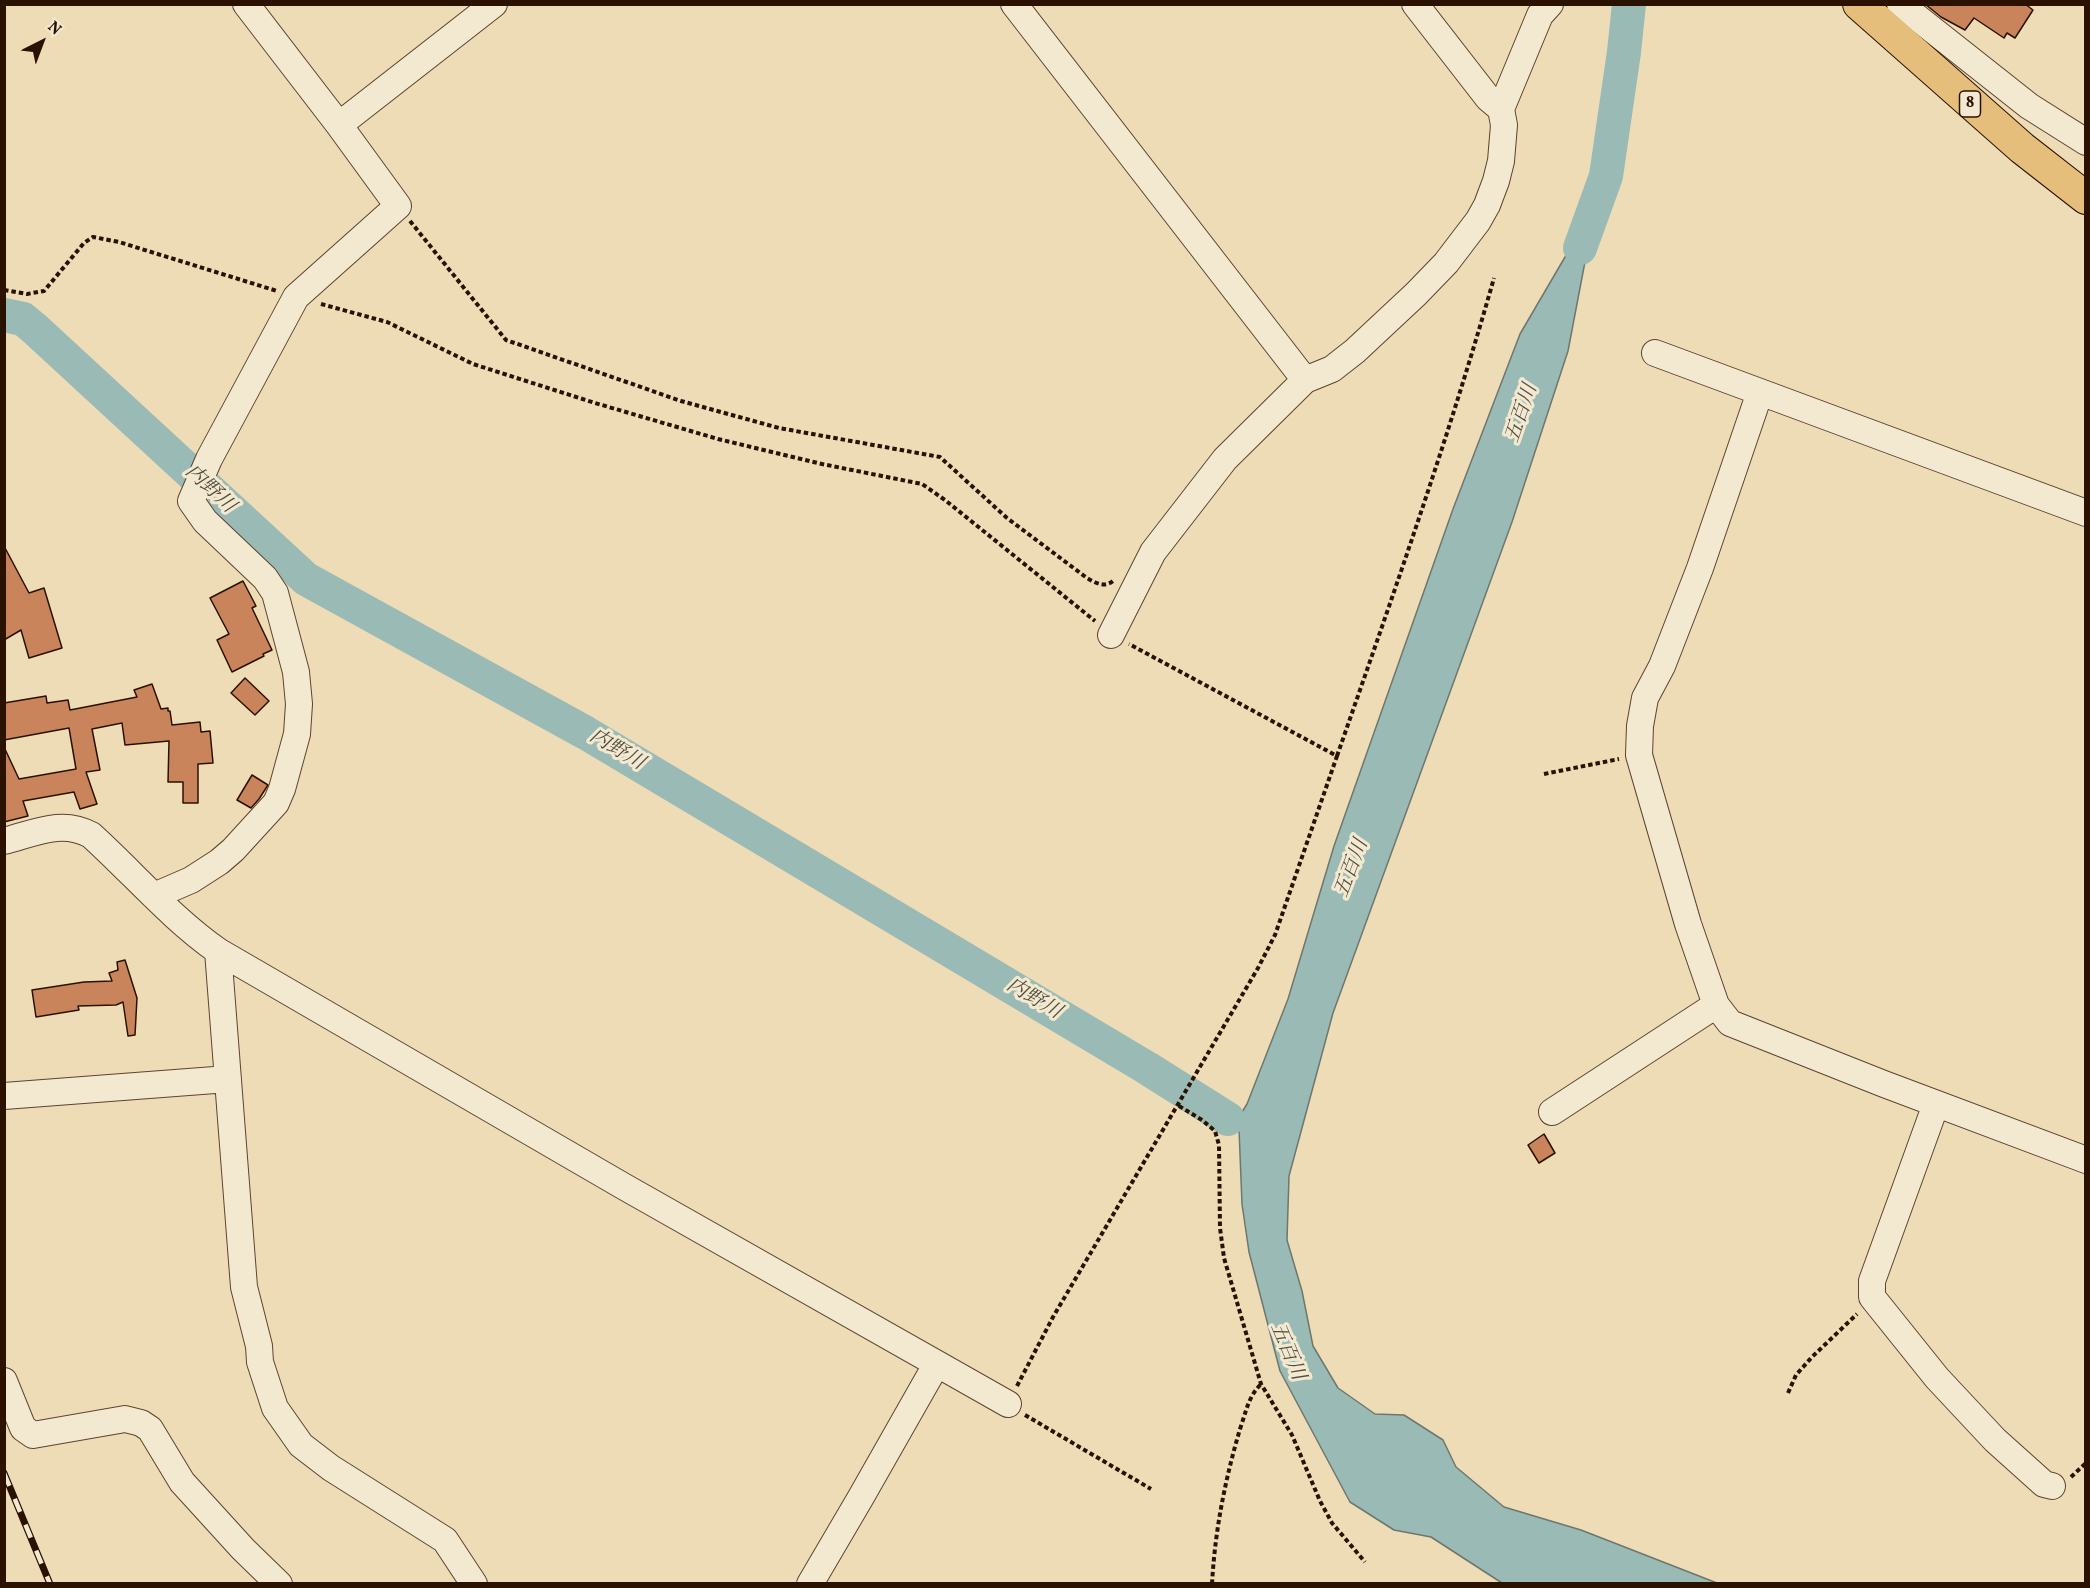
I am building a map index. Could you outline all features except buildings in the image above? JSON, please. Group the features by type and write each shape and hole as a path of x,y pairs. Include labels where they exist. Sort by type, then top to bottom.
{"main road":[{"name":"8","path":"1859,4 2022,148 2085,198"}],"street":[{"path":"154,896 190,880 219,862 276,803 297,734 299,704 296,672 275,593 265,578 205,521 191,501 209,459 296,297 398,206 246,4"},
{"path":"339,125 494,4"},
{"path":"1014,4 1305,380"},
{"path":"1415,4 1488,98 1501,109"},
{"path":"1111,634 1153,552 1225,459 1305,380 1332,369 1416,294 1446,263 1478,221 1490,197 1501,161 1504,125 1501,109 1540,15 1550,4"},
{"path":"1900,4 2029,106 2085,142"},
{"path":"2022,148 2047,118"},
{"path":"1655,353 2085,513"},
{"path":"1760,392 1700,568 1662,666 1645,698 1640,726 1639,755 1688,924 1716,1005 1730,1023 2085,1160"},
{"path":"4,841 67,826 80,829 98,841 154,896 218,951 936,1365 1008,1404"},
{"path":"218,951 244,1287 259,1346 260,1362 275,1408 302,1445 331,1468 445,1540 474,1584"},
{"path":"1552,1112 1716,1005"},
{"path":"4,1096 228,1079"},
{"path":"1936,1104 1872,1281 1872,1297 1937,1378 1995,1440 2044,1485 2052,1486"},
{"path":"810,1584 936,1365"},
{"path":"4,1380 23,1428 33,1435 124,1419 146,1426 161,1446 182,1482 243,1549 279,1584"}],"path":[{"path":"398,206 506,340 681,401 779,428 940,457 1007,518 1087,578 1098,584 1108,585 1115,580"},
{"path":"4,290 27,294 44,291 84,243 93,237 118,242 296,297 387,322 473,364 595,403 752,447 922,484 1111,634 1338,756"},
{"path":"1151,1489 1008,1404 1053,1317 1179,1106 1275,935 1415,530 1494,279"},
{"path":"1544,774 1639,755"},
{"path":"1179,1106 1215,1131 1219,1145 1220,1228 1224,1258 1261,1384 1292,1435 1320,1501 1332,1523 1365,1562"},
{"path":"1788,1393 1796,1375 1872,1297"},
{"path":"1212,1584 1220,1507 1233,1452 1251,1393 1261,1384"}],"water":[{"path":"1596,204 1568,351 1512,522 1333,1013 1289,1176 1287,1240 1302,1291 1313,1346 1338,1388 1375,1414 1404,1415 1443,1440 1456,1467 1504,1507 1581,1530 1717,1583 1502,1583 1431,1537 1394,1530 1350,1502 1280,1371 1249,1252 1242,1204 1239,1129 1186,1096 1189,1091 1239,1117 1247,1104 1288,999 1334,846 1453,509 1520,334"}],"waterway":[{"name":"五百川","path":"1580,248 1606,176 1629,4"},
{"name":"内野川","path":"4,315 23,319 35,329 306,579 586,733 1147,1068 1228,1119"}],"railway":[{"path":"4,1473 50,1584"}]}
